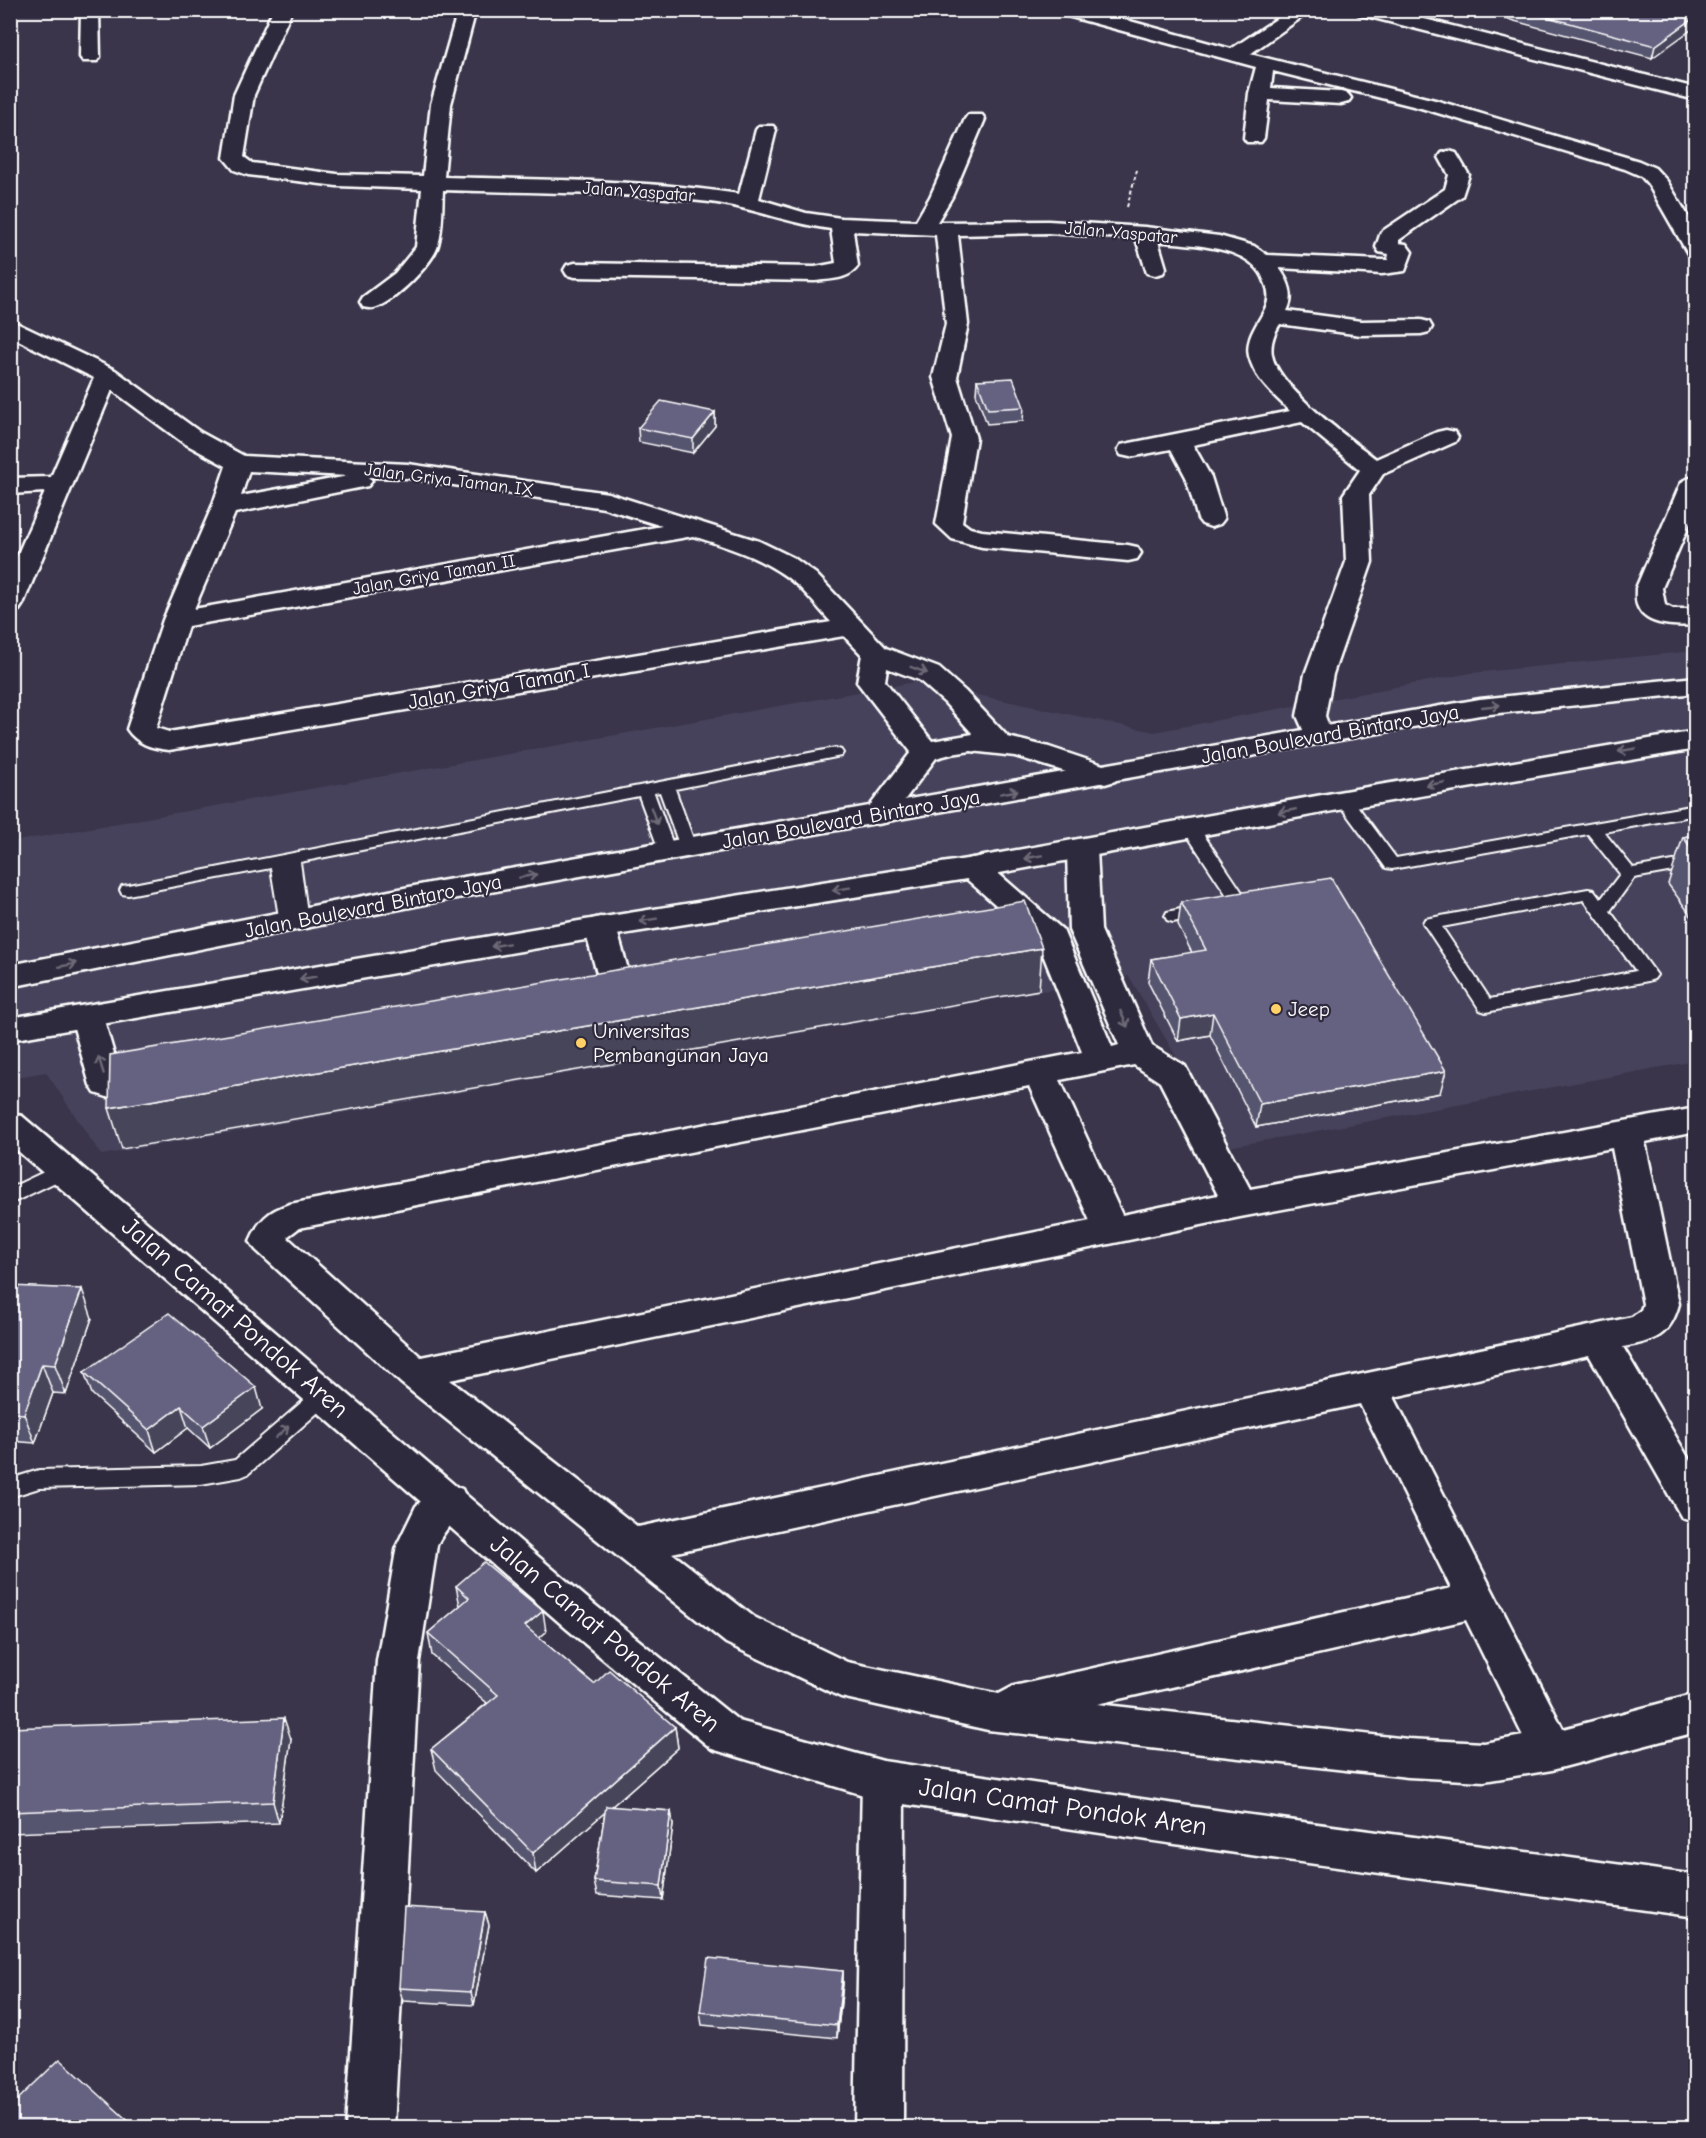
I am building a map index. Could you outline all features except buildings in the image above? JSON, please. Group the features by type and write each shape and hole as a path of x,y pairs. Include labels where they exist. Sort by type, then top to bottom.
{"street":[{"path":"90,10 90,57"},
{"name":"Jalan Yaspatar","path":"283,10 244,95 234,158 241,166 262,171 337,180 669,193 748,202 803,219 841,224 935,228 1048,227 1133,232 1219,243 1246,251 1262,261"},
{"path":"371,302 400,282 417,264 427,247 441,104 467,10"},
{"path":"1067,10 1264,64 1428,104 1632,165 1648,172 1657,181 1695,249"},
{"path":"1234,56 1303,10"},
{"path":"1365,10 1695,94"},
{"path":"1412,10 1695,83"},
{"path":"1254,138 1264,64"},
{"path":"1259,93 1428,104"},
{"path":"975,119 941,197 935,228 957,324 945,377 964,438 949,524 961,534 982,539 1128,553"},
{"path":"748,202 766,130"},
{"path":"1262,261 1397,266 1401,252 1388,247 1389,237 1455,192 1459,175 1449,157"},
{"path":"575,270 815,274 836,272 847,266 841,224"},
{"path":"1133,232 1155,268"},
{"path":"1262,261 1275,278 1280,293 1278,307 1262,334 1260,354 1263,365 1270,378 1307,414 1374,469"},
{"path":"1273,316 1361,328 1421,327"},
{"name":"Jalan Griya Taman IX","path":"10,327 107,375 191,437 238,463 408,471 608,501 750,546 785,564 807,580 876,654 929,674 955,697 997,743"},
{"path":"11,603 107,375"},
{"path":"1130,450 1307,414"},
{"path":"1318,735 1311,716 1319,674 1359,562 1356,495 1374,469 1446,436"},
{"path":"1177,440 1191,457 1204,488 1211,519"},
{"path":"176,620 225,507 238,463"},
{"path":"225,507 408,471"},
{"path":"1695,478 1649,588 1650,606 1658,614 1670,619 1695,617"},
{"path":"10,486 60,484"},
{"name":"Jalan Griya Taman II","path":"176,620 693,528"},
{"name":"Jalan Griya Taman I","path":"176,620 141,729 147,736 157,740 169,741 850,627"},
{"path":"876,654 871,682 926,752"},
{"name":"Jalan Boulevard Bintaro Jaya","path":"10,976 294,922 435,892 1480,707 1695,685"},
{"path":"1641,690 1695,710"},
{"path":"10,1029 590,929 973,868 1692,739"},
{"path":"878,815 926,752 974,742 997,743 1105,775"},
{"path":"1082,849 1085,930 1139,1053 1173,1074 1240,1204"},
{"path":"973,868 1046,931 1101,1059"},
{"path":"590,929 612,999"},
{"path":"959,940 1046,931 1085,930"},
{"path":"87,1017 107,1085 177,1073"},
{"path":"1139,1053 290,1217 273,1228 268,1241 414,1373 740,1630 841,1678 988,1711 1408,1758 1484,1762 1552,1751 1695,1713"},
{"path":"1040,1073 1111,1230"},
{"path":"414,1373 1240,1204 1695,1120"},
{"name":"Jalan Camat Pondok Aren","path":"10,1125 448,1500 581,1617 716,1730 727,1736 884,1781 1236,1833 1695,1896"},
{"path":"632,1545 1642,1329 1657,1318 1661,1304 1626,1132"},
{"path":"1598,1337 1695,1507"},
{"path":"1370,1386 1552,1751"},
{"path":"370,2127 398,1661 417,1545 430,1518 448,1500"},
{"path":"988,1711 1476,1600"},
{"path":"879,2127 884,1781"}],"lane":[{"path":"128,890 835,753"},
{"path":"666,786 678,849"},
{"path":"645,790 678,849"},
{"path":"1344,800 1392,864 1695,810"},
{"path":"1592,828 1629,874"},
{"path":"1173,916 1246,900 1191,830"},
{"path":"284,860 294,922"},
{"path":"1601,911 1629,874 1695,862"},
{"path":"1588,894 1601,911 1648,975 1486,1006 1431,923 1588,894"},
{"path":"10,1197 63,1170"},
{"path":"10,1488 39,1479 201,1475 241,1468 324,1395"}],"path":[{"path":"1133,232 1137,170"}],"shaded area":[{"path":"1695,651 1695,1061 1229,1147 1129,976 101,1155 46,1072 11,1078 11,842 915,682 1154,732 1471,673"}],"place":[{"name":"Jeep","path":"1276,1009"},
{"name":"Universitas Pembangunan Jaya","path":"581,1043"}]}
